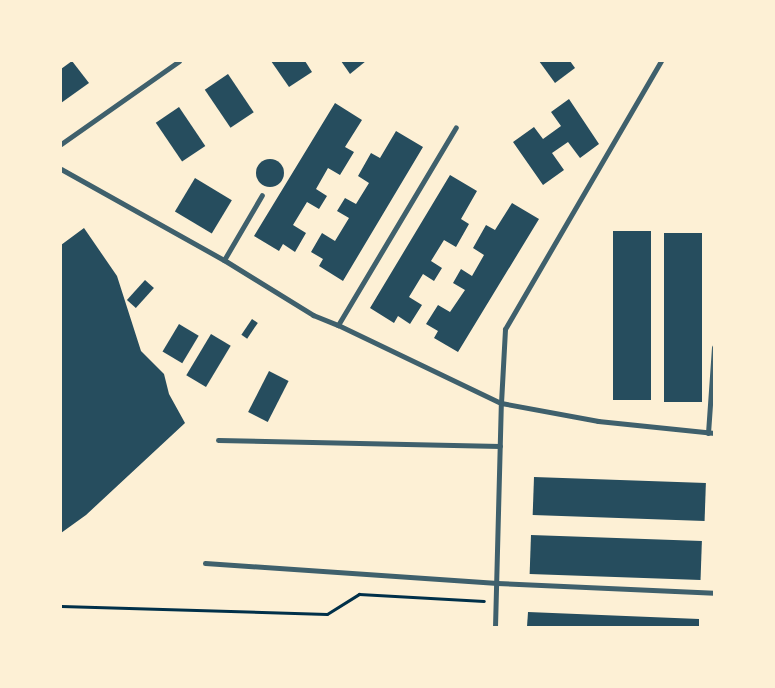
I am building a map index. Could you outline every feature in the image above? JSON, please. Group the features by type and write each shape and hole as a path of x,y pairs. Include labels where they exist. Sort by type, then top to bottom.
{"street":[{"path":"61,144 179,61"},
{"path":"495,627 501,403 505,329 661,61"},
{"path":"338,325 456,127"},
{"path":"61,169 224,260 313,315 338,325 501,403 598,421 711,433 714,347"},
{"path":"224,260 262,195"},
{"path":"218,440 500,446"},
{"path":"205,563 497,583 714,592"}],"path":[{"path":"61,606 326,614 359,594 497,602"}],"building":[{"path":"72,61 89,83 61,103 61,69"},
{"path":"271,61 305,61 312,72 289,87"},
{"path":"341,61 366,61 350,74"},
{"path":"539,61 570,61 575,68 555,83"},
{"path":"228,74 254,112 231,128 205,90"},
{"path":"569,99 599,144 580,158 568,142 552,153 564,170 543,185 513,142 534,127 543,139 561,126 551,112"},
{"path":"335,103 362,120 345,147 354,152 340,175 328,168 316,189 327,196 319,209 307,202 293,225 306,233 295,252 283,244 279,251 254,236"},
{"path":"179,107 205,146 182,162 156,123"},
{"path":"396,131 423,147 343,281 319,266 323,259 311,252 322,233 335,241 349,218 337,211 345,198 356,204 369,183 358,176 371,153 380,158"},
{"path":"270,159 280,163 284,173 280,183 270,187 260,183 256,173 260,163"},
{"path":"450,175 477,191 461,219 469,224 456,247 444,240 431,261 442,268 434,281 423,274 409,297 422,305 410,324 398,316 394,323 370,308"},
{"path":"195,178 232,200 212,234 175,211"},
{"path":"512,203 539,219 458,352 434,338 438,331 426,324 438,305 450,312 465,290 453,283 461,269 472,276 484,255 473,248 486,225 495,230"},
{"path":"84,228 117,276 141,351 164,374 169,394 185,423 86,515 61,533 61,245"},
{"path":"613,231 651,231 651,400 613,400"},
{"path":"664,233 702,233 702,402 664,402"},
{"path":"145,280 154,288 136,308 127,300"},
{"path":"252,319 258,323 247,339 241,335"},
{"path":"179,324 199,336 182,363 163,351"},
{"path":"211,334 231,346 206,387 186,375"},
{"path":"269,371 289,381 268,422 248,412"},
{"path":"534,477 706,483 705,521 533,515"},
{"path":"531,535 702,541 701,580 530,574"},
{"path":"528,612 699,619 699,627 527,627"}]}
